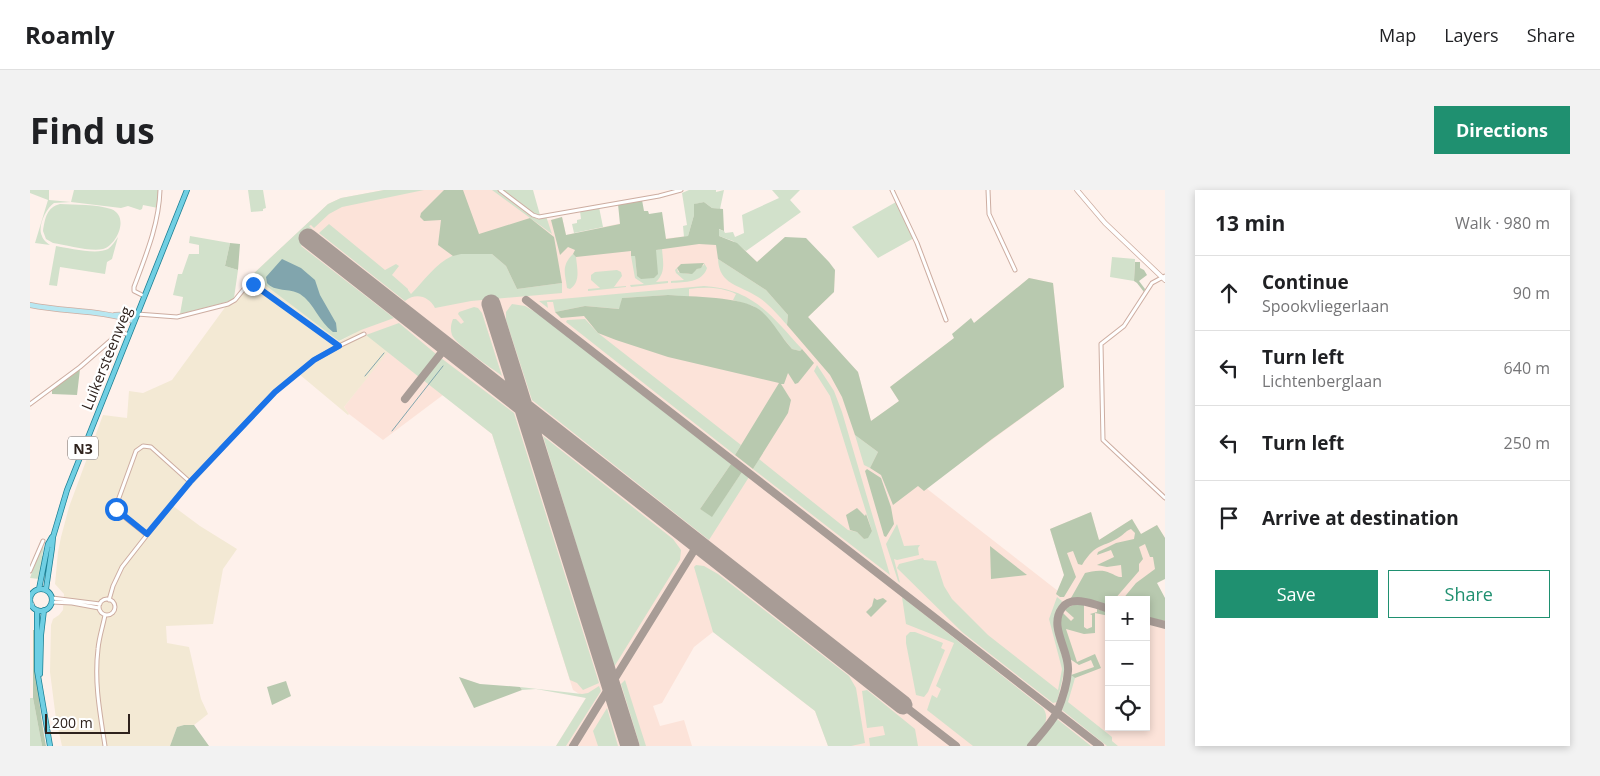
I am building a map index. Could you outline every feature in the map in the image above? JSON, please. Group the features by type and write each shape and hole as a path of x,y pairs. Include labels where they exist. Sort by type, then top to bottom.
{"main road":[{"name":"Luikersteenweg","path":"46,589 52,537 58,514 187,190"},
{"path":"30,305 114,315 137,314"},
{"path":"114,315 134,321"},
{"name":"Luikersteenweg","path":"39,589 46,551 52,537"},
{"path":"39,589 46,589 52,600 50,606 44,610 37,610 37,661 50,746"},
{"name":"N3","path":"37,610 30,602 32,594 39,589"},
{"path":"40,678 41,635 44,610"}],"street":[{"path":"144,296 134,291 134,287 156,223 160,205 160,190"},
{"path":"500,190 536,217 659,196 681,190"},
{"path":"892,190 916,243 946,320"},
{"path":"988,190 989,214 1015,270"},
{"path":"1077,190 1106,223 1164,278 1154,281 1148,287 1137,309 1124,326 1101,344 1103,440 1165,498"},
{"path":"137,314 173,317 193,314 232,303 248,284 253,284 339,346"},
{"path":"30,404 67,377 118,334 122,332 129,335"},
{"path":"109,600 113,586 122,568 147,534 190,482 275,392 314,360 364,334"},
{"path":"147,534 118,512 116,506 136,452 143,446 151,447 190,482"},
{"path":"30,571 43,541"},
{"path":"52,600 100,606"},
{"path":"105,615 101,612 100,606 104,600 109,600"},
{"path":"105,615 110,614 114,609 114,605 109,600"},
{"path":"105,615 98,648 96,674 97,696 105,746"}],"shaded area":[{"path":"384,190 497,190 541,222 562,217 566,235 622,223 625,243 688,236 717,217 719,236 741,247 757,262 785,237 835,270 834,292 808,317 858,372 871,421 899,401 890,387 1029,278 1053,283 1064,387 926,488 1058,591 1064,575 1050,529 1091,512 1099,540 1132,519 1141,534 1157,525 1165,538 1165,562 1132,596 1105,596 1105,731 1150,731 1150,612 1165,615 1165,746 828,746 815,711 713,632 694,647 662,703 653,706 660,726 684,720 692,746 556,746 586,698 573,690 492,434 443,395 383,440 349,414 344,407 387,352 252,275 328,204 341,198"},
{"path":"256,277 340,341 361,330 388,352 344,407 348,415 299,374 277,392 173,506 200,526 237,549 223,569 213,624 166,626 167,643 189,647 201,699 208,714 194,725 177,727 170,746 62,746 56,719 50,672 51,625 53,619 63,610 64,594 55,584 58,552 69,507 103,415 127,418 129,391 143,393 172,380 226,306 234,304"}],"green space":[{"path":"30,190 49,190 49,200 71,202 54,203 51,205 41,223 48,200 30,193"},
{"path":"74,190 159,190 158,208 143,205 140,210 128,206 121,208 71,202"},
{"path":"248,190 263,190 266,208 263,211 251,212"},
{"path":"384,190 424,190 342,207 329,214 314,228 311,225 309,226 313,230 301,246 394,318 361,330 339,341 252,275 328,204 341,198"},
{"path":"444,190 463,190 479,234 530,218 554,237 562,283 517,289 506,266 492,254 461,254 453,256 438,245 441,220 424,221 420,217 421,213"},
{"path":"492,190 497,190 537,219 546,216 552,234"},
{"path":"502,190 533,190 540,215 536,216"},
{"path":"689,190 716,190 716,192 724,190 720,209 712,208 704,202 695,204 688,236 684,237 683,226 687,225 682,193"},
{"path":"772,190 800,190 790,200 801,212 746,251 733,241 719,236 718,229 725,233 733,232 735,237 744,233 742,215 779,198"},
{"path":"642,200 644,211 648,211 649,214 662,212 666,239 688,236 694,215 694,204 704,202 712,208 723,209 724,231 719,229 719,236 737,243 757,262 785,237 806,238 835,270 834,292 808,317 858,372 871,421 899,401 890,387 954,338 952,334 971,318 974,323 1029,278 1053,283 1064,387 924,491 918,486 893,505 881,475 870,468 878,452 855,435 842,397 830,375 787,325 788,315 766,290 718,259 716,245 699,244 656,250 658,274 654,278 641,279 637,276 635,256 631,256 631,251 576,257 573,254 575,250 568,247 560,255 551,220 562,217 566,235 620,224 618,204"},
{"path":"896,202 914,238 878,258 852,227"},
{"path":"60,204 92,205 111,209 120,218 121,224 117,236 108,246 98,250 53,243 46,239 43,231 49,210"},
{"path":"599,207 603,227 574,233 572,224 577,223 577,220 581,219 580,211"},
{"path":"41,223 41,232 46,242 50,245 35,243"},
{"path":"329,224 385,270 396,264 399,266 392,275 411,294 446,259 457,254 472,253 492,254 506,266 517,289 562,283 562,293 471,301 435,308 429,301 418,296 405,301 319,233"},
{"path":"190,236 230,243 225,266 238,270 234,298 231,301 180,314 183,297 173,295 178,274 182,274 189,254 199,254 199,245 189,243"},
{"path":"118,237 112,259 107,262 105,274 60,267 57,286 49,285 56,246 103,251 108,249"},
{"path":"230,243 240,244 238,270 225,266"},
{"path":"662,249 663,271 656,282 668,281 668,283 631,287 630,285 644,284 635,278 631,256 635,256 637,276 656,250"},
{"path":"573,254 576,257 578,274 576,283 570,289 567,288 565,266"},
{"path":"1112,257 1135,259 1134,281 1110,277"},
{"path":"718,259 766,290 788,315 787,325 762,300 726,279 719,268"},
{"path":"1135,262 1140,262 1140,268 1147,275 1139,281 1145,289 1144,292 1134,281"},
{"path":"704,263 707,268 701,277 687,282 671,283 671,281 684,280 676,273 675,270 677,268 678,272 689,274 704,265"},
{"path":"704,263 701,268 692,274 680,273 677,268 681,264"},
{"path":"617,270 621,272 622,276 614,287 626,287 588,291 588,289 600,288 591,280 591,275 595,272"},
{"path":"704,286 736,292 748,298 770,315 802,349 800,351 792,349 761,311 753,306 733,300 736,294 719,289 689,289 689,297 668,295 622,298 620,309 585,306 555,312 553,302 547,302 548,308 539,301"},
{"path":"668,295 716,298 752,305 765,314 792,349 800,351 802,349 814,363 798,383 795,384 788,373 784,384 781,384 791,400 788,413 753,469 735,455 779,383 668,357 598,333 584,316 561,318 555,312 585,306 619,309 622,298"},
{"path":"512,304 525,306 537,313 731,464 700,509 712,516 742,472 749,477 709,540 532,400 506,320 506,312"},
{"path":"474,307 478,308 482,313 502,376 467,350 452,335 453,319 456,319 461,324 464,322 458,314 459,312"},
{"path":"585,319 598,333 741,445 735,455 566,322 567,320"},
{"path":"399,323 436,354 419,377 366,335"},
{"path":"441,358 514,413 599,683 583,690 577,683 570,680 492,434 423,380"},
{"path":"817,365 834,391 842,412 890,575 753,469 759,459 848,530 857,532 864,539 872,531 830,396 814,371"},
{"path":"80,369 77,395 52,394 52,389"},
{"path":"855,435 878,452 870,468 864,465"},
{"path":"543,436 673,539 681,550 680,560 614,667"},
{"path":"731,464 742,472 712,517 700,509"},
{"path":"867,469 881,478 891,507 894,524 886,537 884,536 865,471"},
{"path":"857,508 865,516 866,514 872,531 868,538 864,539 857,532 850,530 846,515"},
{"path":"1091,512 1099,540 1132,519 1141,534 1157,525 1165,538 1165,579 1157,583 1165,598 1165,621 1150,618 1150,596 1125,596 1136,583 1155,569 1153,557 1150,557 1145,544 1139,547 1143,559 1139,564 1139,571 1117,596 1105,596 1105,604 1080,598 1071,598 1085,573 1104,571 1122,577 1121,565 1107,567 1097,565 1114,557 1111,550 1097,555 1098,552 1116,543 1134,539 1135,533 1131,529 1100,546 1087,557 1082,565 1078,564 1073,551 1067,553 1076,577 1064,597 1060,597 1056,594 1064,575 1050,529"},
{"path":"897,524 904,546 920,545 918,548 919,555 894,559 900,583 886,544"},
{"path":"42,544 43,546 40,550 44,547 42,556 44,556 41,577 40,579 30,578"},
{"path":"990,546 1027,575 991,579"},
{"path":"923,558 924,560 936,561 944,586 952,599 988,635 1058,690 1062,669 1049,619 1057,597 1062,601 1054,619 1065,668 1057,702 1053,703 962,632 897,568 899,564"},
{"path":"696,565 704,566 718,574 849,676 856,688 865,743 851,746 828,746 815,711 713,632 694,567"},
{"path":"902,597 1043,708 1046,713 1045,723 1040,733 1029,746 973,746 927,710 932,695 937,698 941,689 936,686 954,643 906,624"},
{"path":"874,598 877,600 883,598 887,601 871,617 866,612 872,606"},
{"path":"1076,604 1084,605 1084,627 1087,629 1092,627 1092,615 1090,614 1097,612 1097,609 1105,611 1105,615 1095,613 1095,633 1084,634 1066,629 1077,662 1095,654 1101,668 1075,678 1071,675 1094,667 1091,660 1079,665 1070,659 1062,636 1061,618 1063,613 1071,621 1074,618 1065,610"},
{"path":"33,630 35,630 38,688 46,746 42,746 33,698"},
{"path":"910,632 915,632 943,643 941,648 945,650 928,692 924,697 916,695 906,643 906,636"},
{"path":"1071,675 1075,678 1068,702 1112,737 1112,741 1118,746 1107,746 1062,710"},
{"path":"459,677 480,684 520,687 522,690 474,708"},
{"path":"625,680 646,746 640,746 621,684"},
{"path":"286,681 291,696 272,705 267,687"},
{"path":"599,686 601,691 566,746 556,746 586,698 536,689 522,690 520,687 582,694 588,693"},
{"path":"867,690 915,729 918,746 870,746 869,738 885,735 883,726 867,728 862,691"},
{"path":"30,698 33,698 42,746 30,746"},
{"path":"607,708 618,746 598,746 593,731"},
{"path":"1057,719 1091,746 1036,746"},
{"path":"194,725 209,746 170,746 177,727"}],"water":[{"path":"282,259 301,268 315,280 320,295 336,323 337,332 333,332 328,328 309,302 300,294 274,288 267,283 266,277"}],"waterway":[{"path":"365,376 384,353"},
{"path":"392,431 443,366"}],"taxiway":[{"path":"526,300 1100,746"},
{"path":"405,399 446,347"},
{"path":"573,746 698,544"},
{"path":"1031,746 1057,712 1065,687 1068,663 1058,631 1058,615 1066,604 1078,601 1105,608"},
{"path":"1150,621 1165,625"},
{"path":"903,705 956,746"}],"runway":[{"path":"308,238 903,705"},
{"path":"491,304 630,746"}],"route":[{"path":"116,509 147,534 190,482 275,392 314,360 339,346 253,284"}]}
